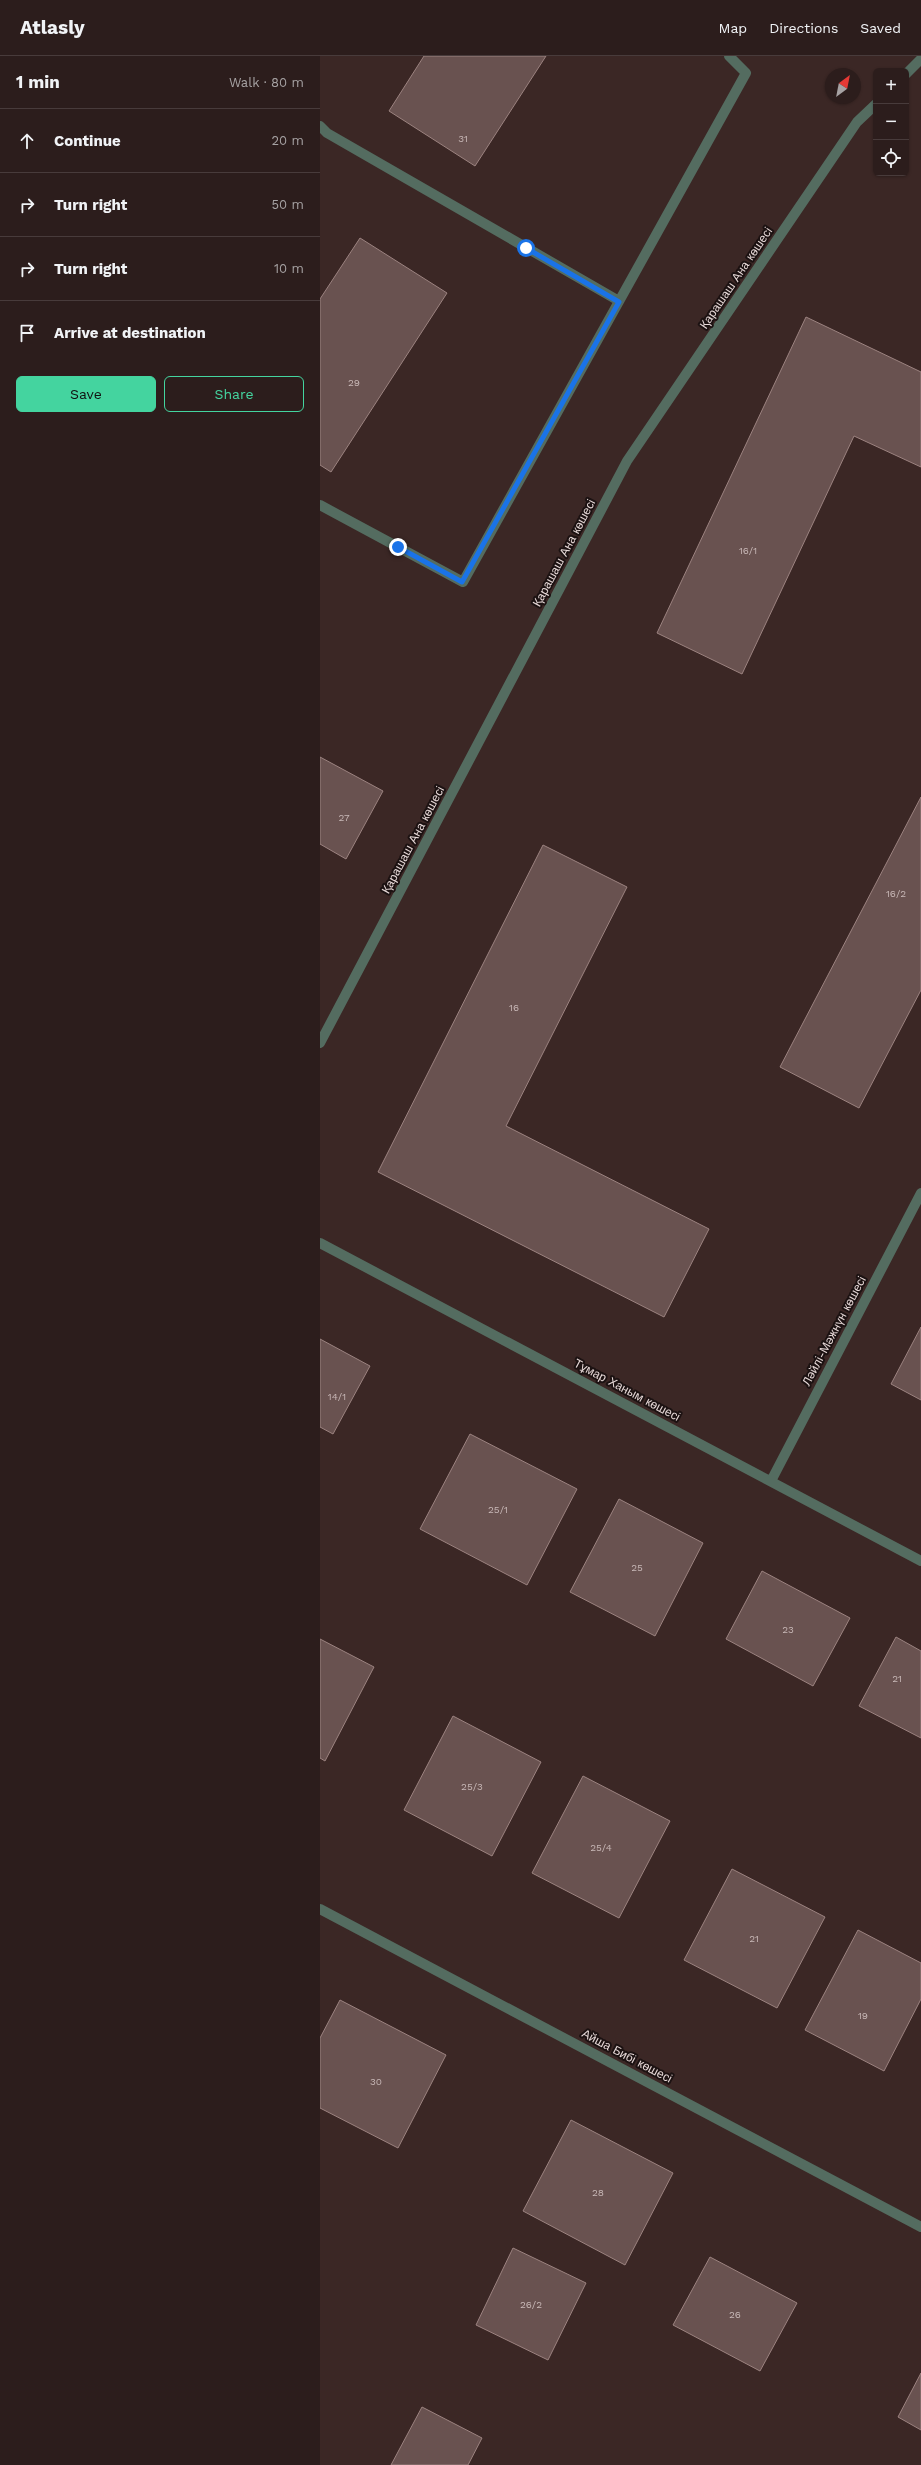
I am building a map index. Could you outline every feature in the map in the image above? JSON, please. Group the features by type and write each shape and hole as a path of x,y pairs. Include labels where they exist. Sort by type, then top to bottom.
{"street":[{"path":"320,505 462,582 746,73 730,56"},
{"path":"909,71 921,59"},
{"name":"Қарашаш Ана көшесі","path":"320,1043 627,461 857,122 873,107"},
{"path":"320,126 327,133 619,302"},
{"name":"Ләйлі-Мәжнүн көшесі","path":"771,1481 921,1193"},
{"name":"Тұмар Ханым көшесі","path":"320,1242 921,1560"},
{"name":"Айша Бибі көшесі","path":"320,1909 921,2227"}],"building":[{"path":"424,56 546,56 475,166 389,111"},
{"path":"360,238 447,293 331,472 320,465 320,299"},
{"path":"806,317 921,372 921,467 854,436 742,674 657,633"},
{"path":"320,757 383,791 346,859 320,844"},
{"path":"921,797 921,990 859,1108 780,1067"},
{"path":"543,845 627,887 506,1126 709,1229 664,1317 378,1172"},
{"path":"921,1327 921,1400 891,1384"},
{"path":"320,1339 370,1366 333,1434 320,1427"},
{"path":"470,1434 577,1489 527,1585 420,1529"},
{"path":"619,1499 703,1543 655,1636 570,1592"},
{"path":"762,1571 850,1618 813,1686 726,1639"},
{"path":"896,1637 921,1651 921,1738 859,1706"},
{"path":"320,1639 374,1667 325,1761 320,1758"},
{"path":"453,1716 541,1762 492,1856 404,1810"},
{"path":"583,1776 670,1821 619,1918 532,1873"},
{"path":"732,1869 825,1917 777,2008 684,1960"},
{"path":"858,1930 921,1963 921,1999 884,2071 805,2030"},
{"path":"340,2000 446,2055 398,2148 320,2108 320,2038"},
{"path":"571,2120 673,2173 625,2265 523,2211"},
{"path":"513,2248 586,2283 548,2360 476,2325"},
{"path":"710,2257 797,2303 760,2371 673,2325"},
{"path":"921,2373 921,2430 898,2417"},
{"path":"422,2407 482,2438 468,2465 391,2465"}],"route":[{"path":"398,547 462,582 619,302 526,248"}]}
